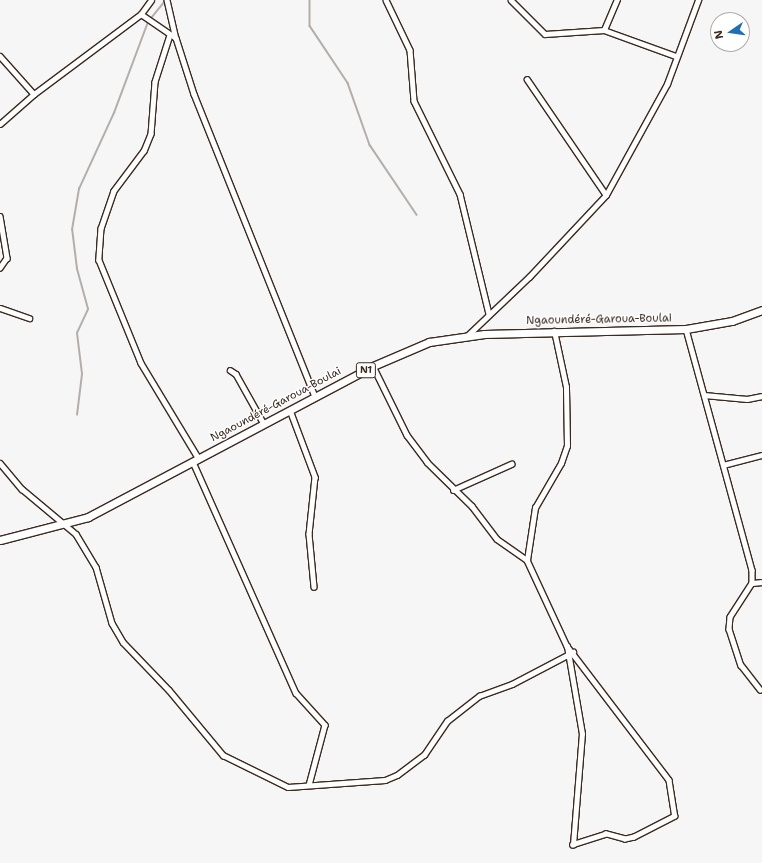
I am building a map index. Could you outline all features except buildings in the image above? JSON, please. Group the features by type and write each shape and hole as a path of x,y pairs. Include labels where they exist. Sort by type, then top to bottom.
{"highway":[{"name":"Ngaoundéré-Garoua-Boulai","path":"0,540 67,526 196,460 373,366 429,342 467,336 554,331 686,329 732,321 762,310"}],"street":[{"path":"0,124 34,94 141,14 151,0"},
{"path":"167,0 176,38 194,94 315,397"},
{"path":"386,0 410,50 414,101 460,194 489,314"},
{"path":"511,0 545,34 604,30 676,56"},
{"path":"604,30 618,0"},
{"path":"467,336 606,195 667,84 676,56 698,0"},
{"path":"141,14 176,38"},
{"path":"170,35 155,82 151,134 114,191 101,228 99,260 141,363 196,460 296,693 325,725 309,786"},
{"path":"0,56 34,94"},
{"path":"527,79 606,195"},
{"path":"0,216 8,258 0,268"},
{"path":"0,308 29,318"},
{"path":"686,329 723,465 746,540 752,582 730,617 729,629 741,665 760,689"},
{"path":"527,560 535,508 561,463 567,446 566,387 554,331"},
{"path":"373,366 407,435 453,490 472,506 498,539 527,560 567,646 669,780 675,816 625,840 606,834 572,845 582,734 566,655 567,646"},
{"path":"230,370 236,374 264,424"},
{"path":"704,396 747,399 762,396"},
{"path":"290,410 315,477 309,534 314,587"},
{"path":"723,465 762,455"},
{"path":"0,463 22,489 67,526 96,567 112,623 123,642 169,690 223,756 288,787 385,780 397,775 424,756 447,721 472,700 573,652"},
{"path":"453,490 511,464"},
{"path":"752,582 762,582"}],"waterway":[{"path":"310,0 310,26 348,83 370,145 417,215"},
{"path":"77,415 82,374 77,333 88,309 77,269 72,230 79,189 114,113 148,22 164,2"}]}
